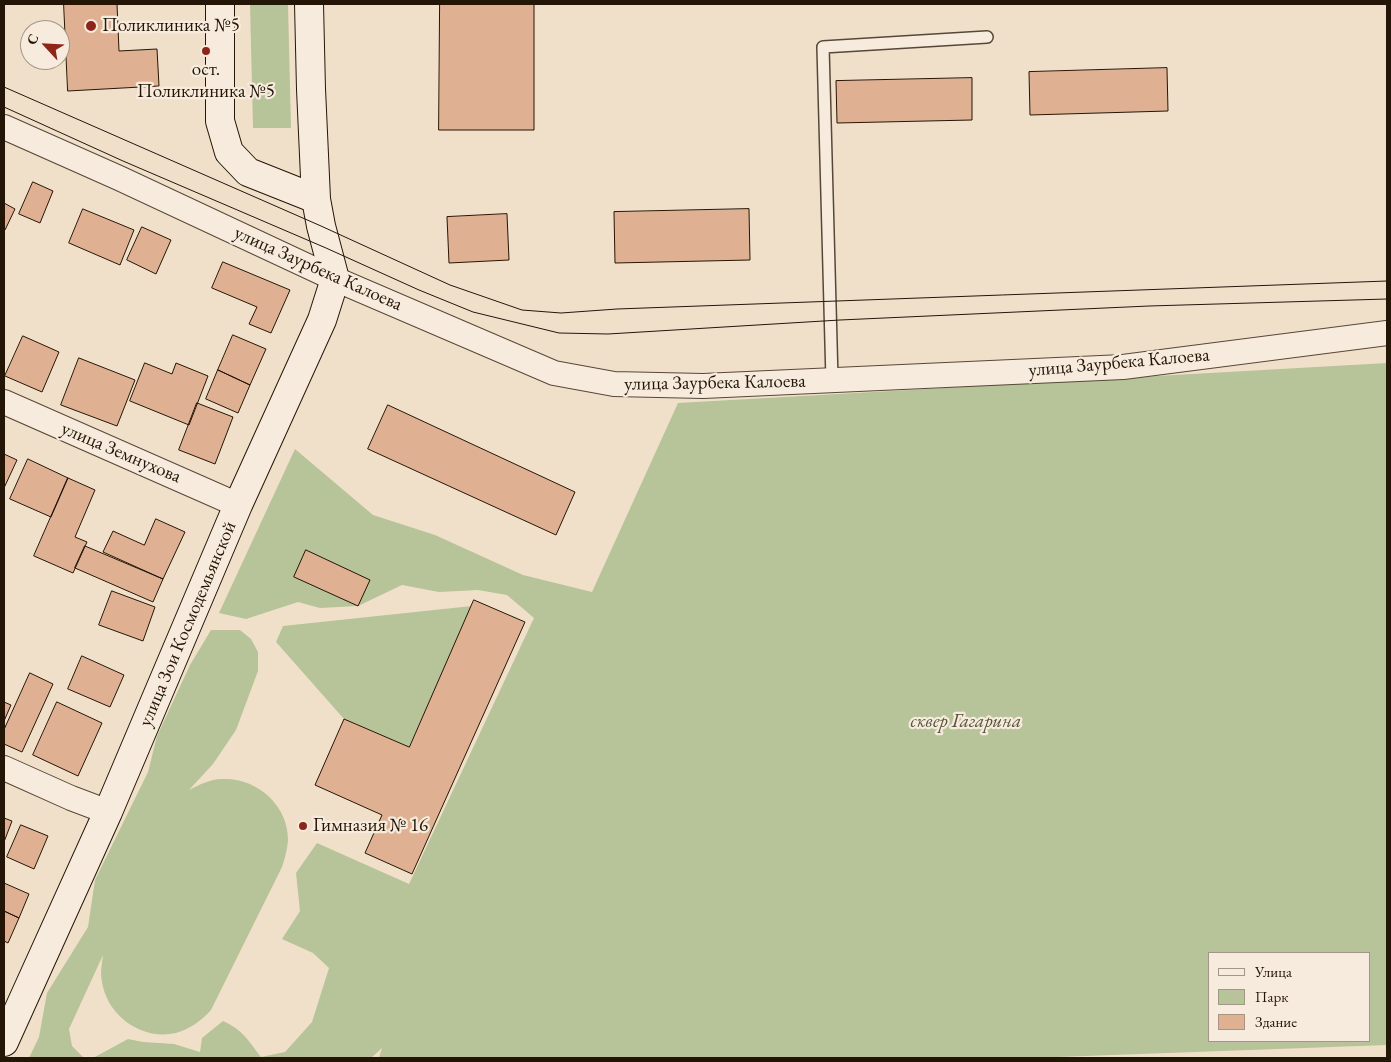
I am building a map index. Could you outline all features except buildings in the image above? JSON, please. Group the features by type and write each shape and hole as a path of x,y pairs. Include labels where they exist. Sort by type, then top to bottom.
{"street":[{"path":"220,4 220,120 229,152 248,172 316,199"},
{"path":"309,4 316,199 335,279"},
{"name":"улица Заурбека Калоева","path":"4,127 119,178 335,279 554,373 614,384 703,386 1123,367 1387,333"},
{"name":"улица Зои Космодемьянской","path":"4,1042 108,812 238,505 322,320 335,279"},
{"name":"улица Земнухова","path":"4,402 238,505"},
{"path":"4,768 71,798 108,812"}],"lane":[{"path":"832,380 823,47 987,37"}],"green space":[{"path":"250,4 288,4 291,128 253,128"},
{"name":"сквер Гагарина","path":"1387,363 1387,1045 1030,1058 379,1058 382,1048 371,1058 93,1058 128,1039 174,1044 200,1052 202,1038 223,1021 240,1032 261,1057 285,1052 312,1022 329,968 313,953 282,939 300,911 296,873 317,843 409,884 534,618 507,595 478,590 439,592 402,585 358,606 320,608 298,602 246,619 219,613 295,449 373,515 435,535 523,575 592,592 678,403"},
{"path":"472,606 409,747 344,719 276,642 283,626"},
{"path":"211,630 240,630 251,639 258,652 258,671 236,730 213,764 189,790 213,780 222,779 247,783 258,788 268,796 277,805 287,828 288,841 282,867 211,1010 199,1021 191,1027 176,1033 163,1034 150,1033 128,1023 118,1015 105,994 101,975 103,955 69,1029 72,1046 84,1058 29,1058 39,1037 47,993 88,927 95,880 148,772 157,736 190,665"}],"tram line":[{"path":"4,87 321,226 450,285 522,310 561,313 617,309 1387,281"},
{"path":"4,107 123,161 473,312 559,333 608,334 840,320 1149,306 1387,299"}],"place":[{"name":"Поликлиника №5","path":"91,26"},
{"name":"ост. Поликлиника №5","path":"206,51"},
{"name":"Гимназия № 16","path":"303,826"}]}
